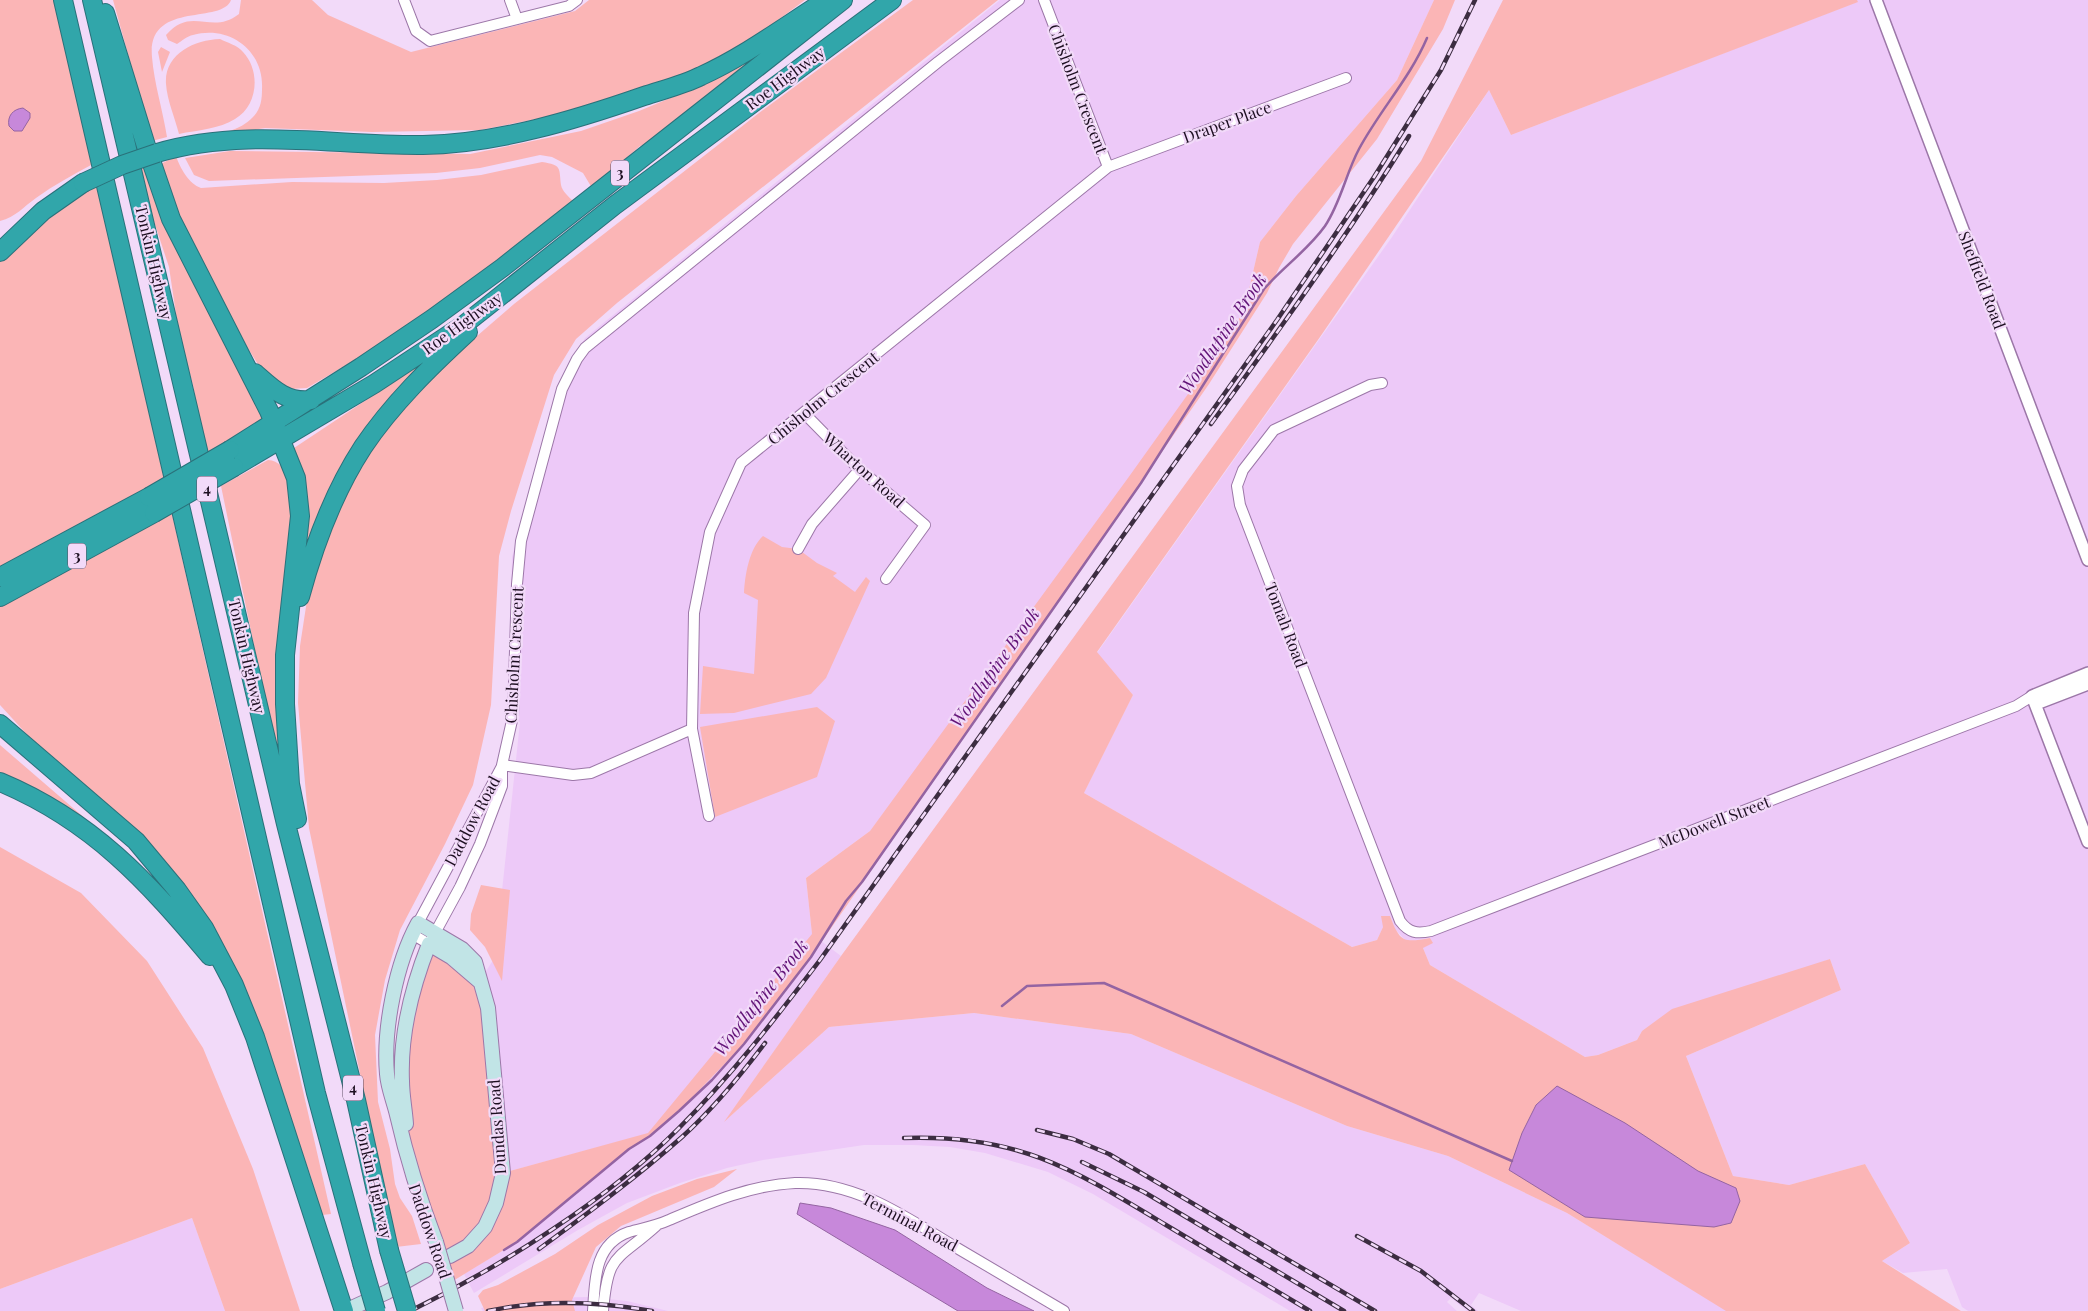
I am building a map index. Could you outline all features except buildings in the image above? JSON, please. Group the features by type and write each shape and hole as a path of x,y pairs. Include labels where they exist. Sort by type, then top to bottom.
{"highway":[{"name":"Tonkin Highway","path":"63,0 316,1093 376,1311"},
{"name":"Tonkin Highway","path":"92,0 284,815 326,976 389,1250 407,1311"},
{"path":"101,0 147,149 172,219 270,410 273,423 296,478 300,516 285,655 285,704 290,784 326,976"},
{"path":"0,252 42,211 83,184 122,164 157,153 186,146 238,139 270,138 367,145 426,145 484,139 565,120 700,77 744,53 827,0"},
{"name":"Roe Highway","path":"0,597 152,505 230,450 311,400 425,324 502,268 843,0"},
{"name":"Roe Highway","path":"0,576 234,467 374,384 465,324 558,249 753,101 892,0"},
{"path":"285,704 292,644 308,567 320,532 340,488 363,448 386,416 428,368 558,249"},
{"path":"247,366 283,396 295,401 311,400"},
{"path":"0,724 102,810 152,858 204,928 234,985 255,1038 344,1311"},
{"path":"0,782 53,808 88,831 124,860 160,896 234,985"}],"main road":[{"name":"Dundas Road","path":"415,928 432,939 479,981 488,1008 503,1173 496,1203 485,1227 468,1246 450,1256"},
{"name":"Daddow Road","path":"415,928 400,963 387,1046 387,1076 415,1187 436,1242 456,1311"},
{"name":"Daddow Road","path":"405,1152 406,1118 402,1080 404,1044 413,994 432,939"},
{"path":"344,1311 387,1292 426,1270"}],"street":[{"path":"404,0 416,31 430,41 569,6 577,0"},
{"path":"510,0 517,19"},
{"name":"Chisholm Crescent","path":"502,765 513,716 517,584 521,542 562,389 577,359 585,348 938,62 1019,0"},
{"name":"Chisholm Crescent","path":"709,816 692,729 694,613 710,532 741,463 1108,167 1044,0"},
{"name":"Sheffield Road","path":"1876,0 2088,560"},
{"name":"Draper Place","path":"1108,167 1346,78"},
{"name":"Tomah Road","path":"1382,383 1370,385 1274,430 1243,470 1237,486 1240,506 1396,912 1400,921 1411,932"},
{"name":"Wharton Road","path":"804,413 860,469 926,525 886,578"},
{"path":"798,550 812,524 860,469"},
{"name":"McDowell Street","path":"2034,700 2088,673"},
{"name":"McDowell Street","path":"1411,932 1420,934 1431,931 2016,706 2088,684"},
{"path":"2034,700 2088,842"},
{"path":"502,765 573,775 591,773 692,729"},
{"name":"Daddow Road","path":"415,928 502,765"},
{"name":"Daddow Road","path":"432,939 480,844 502,786 502,765"},
{"name":"Terminal Road","path":"593,1311 597,1267 608,1245 620,1236 657,1225 726,1196 795,1183 837,1187 863,1195 896,1212 1064,1311"},
{"name":"Terminal Road","path":"603,1311 606,1280 612,1263 657,1225"}],"shaded area":[{"path":"0,0 55,0 93,164 31,201 15,214 0,221"},
{"path":"113,0 231,0 225,7 214,11 186,16 172,21 161,28 154,39 153,67 167,137 152,141"},
{"path":"241,0 312,0 328,15 411,52 575,11 589,0 805,0 750,41 706,67 573,112 480,130 372,132 265,128 201,138 236,129 248,122 256,114 262,93 261,75 257,63 242,44 220,34 193,35 177,44 168,40 166,35 175,26 184,22 219,22 229,20 239,14"},
{"path":"913,0 998,0 617,303 576,339 554,375 511,511 499,556 491,705 473,785 445,844 400,930 385,980 375,1035 378,1102 390,1149 395,1184 400,1198 412,1216 421,1244 396,1247 309,828 298,703 300,646 309,587 328,531 363,461 396,418 455,355 514,304 759,113"},
{"path":"1000,0 1434,0 1397,80 1296,196 1260,242 1244,311 1139,478 870,831 806,878 812,934 841,956 726,1120 829,1027 974,1013 1131,1034 1347,1126 1448,1156 1567,1213 1727,1311 1521,1311 1479,1293 1471,1305 1478,1311 1467,1311 1451,1298 1447,1302 1457,1311 1290,1311 1093,1194 1048,1172 985,1153 950,1147 913,1145 864,1145 763,1160 727,1168 680,1183 627,1203 578,1230 474,1293 464,1274 517,1242 647,1134 495,1175 476,987 495,957 520,722 509,715 512,557 560,384 585,338"},
{"path":"1434,0 1455,0 1443,29 1377,139 1293,244 1267,293 1209,384 811,957 744,1044 679,1111 650,1136 629,1149 517,1242 448,1284 406,1137 403,1044 429,944 479,981 503,1173 648,1133 812,934 806,878 870,831 1208,366 1244,311 1260,242 1296,196 1397,80"},
{"path":"1503,0 1857,0 1858,2 1511,135 1489,90 1320,337 1097,652 1133,695 1084,793 1352,947 1377,940 1383,927 1381,916 1390,916 1400,936 1404,939 1430,938 1433,943 1423,948 1430,965 1585,1057 1598,1055 1637,1040 1642,1031 1672,1009 1830,959 1841,990 1686,1056 1733,1176 1789,1185 1865,1164 1910,1243 1882,1261 1961,1311 1726,1311 1567,1213 1448,1156 1347,1126 1131,1034 974,1013 829,1027 724,1122 841,956 1421,161"},
{"path":"1857,0 2088,0 2088,1311 1968,1311 1962,1307 1947,1269 1903,1273 1882,1261 1910,1243 1865,1164 1789,1185 1733,1176 1686,1056 1841,990 1830,959 1642,1031 1637,1040 1598,1055 1585,1057 1430,965 1423,948 1429,938 1412,942 1405,940 1395,929 1390,916 1383,921 1383,927 1377,940 1352,947 1084,793 1133,695 1097,653 1392,237 1489,90 1511,135 1857,2"},
{"path":"795,27 650,143 640,146 592,188 583,173 552,157 540,155 480,168 436,173 209,181 194,175 185,158 230,151 470,154 581,131 639,111 685,92"},
{"path":"220,39 238,48 249,60 254,78 252,97 243,113 235,119 215,127 179,134 169,103 166,84 170,64 182,51 191,46 200,42"},
{"path":"161,47 170,52 162,72 158,52"},
{"path":"23,108 30,113 30,118 22,131 14,131 9,126 10,116 16,110"},
{"path":"176,156 185,175 201,188 292,182 384,183 437,180 481,175 542,162 553,164 558,168 562,187 573,201 460,289 377,347 307,388 291,389 268,380 249,350 209,277 184,225 159,165"},
{"path":"149,166 265,415 264,421 206,455 193,385 179,334 169,267 137,170"},
{"path":"92,187 98,188 331,1214 322,1215 310,1174 258,1028 157,854 126,820 32,740 0,705 0,260 27,230"},
{"path":"419,365 422,368 305,550 306,526 291,450"},
{"path":"268,460 281,466 285,472 290,487 293,509 283,786 221,486"},
{"path":"763,536 782,547 798,549 817,563 837,573 833,576 855,592 866,577 870,581 826,678 811,694 734,713 700,714 703,666 754,674 758,600 744,593 751,555 758,541"},
{"path":"817,707 835,721 817,777 715,817 700,727"},
{"path":"0,745 102,833 0,781"},
{"path":"0,847 81,893 147,961 203,1048 253,1169 300,1311 225,1311 192,1218 0,1289"},
{"path":"481,885 510,890 502,981 485,947 470,930 471,914"},
{"path":"1557,1086 1625,1123 1698,1171 1736,1188 1740,1201 1731,1223 1714,1227 1585,1217 1509,1170 1522,1133 1536,1105"},
{"path":"737,1169 714,1187 621,1226 596,1247 572,1300 575,1311 485,1311 478,1296 483,1290 498,1285 555,1254 598,1225 652,1196 697,1179"},
{"path":"800,1203 831,1208 895,1230 987,1288 1034,1311 958,1311 797,1214"},
{"path":"192,1218 225,1311 0,1311 0,1289"},
{"path":"588,1297 627,1301 668,1311 483,1311 481,1308 545,1298"}],"waterway":[{"name":"Woodlupine Brook","path":"504,1250 517,1242 629,1149 650,1136 712,1080 744,1044 811,957 846,901 862,882 1141,483 1264,289 1311,243 1325,226 1331,217 1359,149 1412,67 1427,38"},
{"path":"1002,1006 1027,986 1104,983 1512,1161"}],"railway":[{"path":"410,1311 516,1253 552,1230 620,1180 679,1128 752,1047 820,960 1277,320 1374,177 1441,70 1475,0"},
{"path":"1211,424 1337,246 1409,136"},
{"path":"539,1249 630,1181 682,1137 726,1092 765,1043"},
{"path":"1037,1130 1073,1139 1109,1154 1375,1311"},
{"path":"904,1138 944,1138 980,1142 1012,1149 1043,1159 1102,1187 1310,1311"},
{"path":"1082,1162 1144,1192 1344,1311"},
{"path":"1357,1236 1421,1271 1473,1311"},
{"path":"488,1311 549,1303 590,1303 652,1311"}]}
